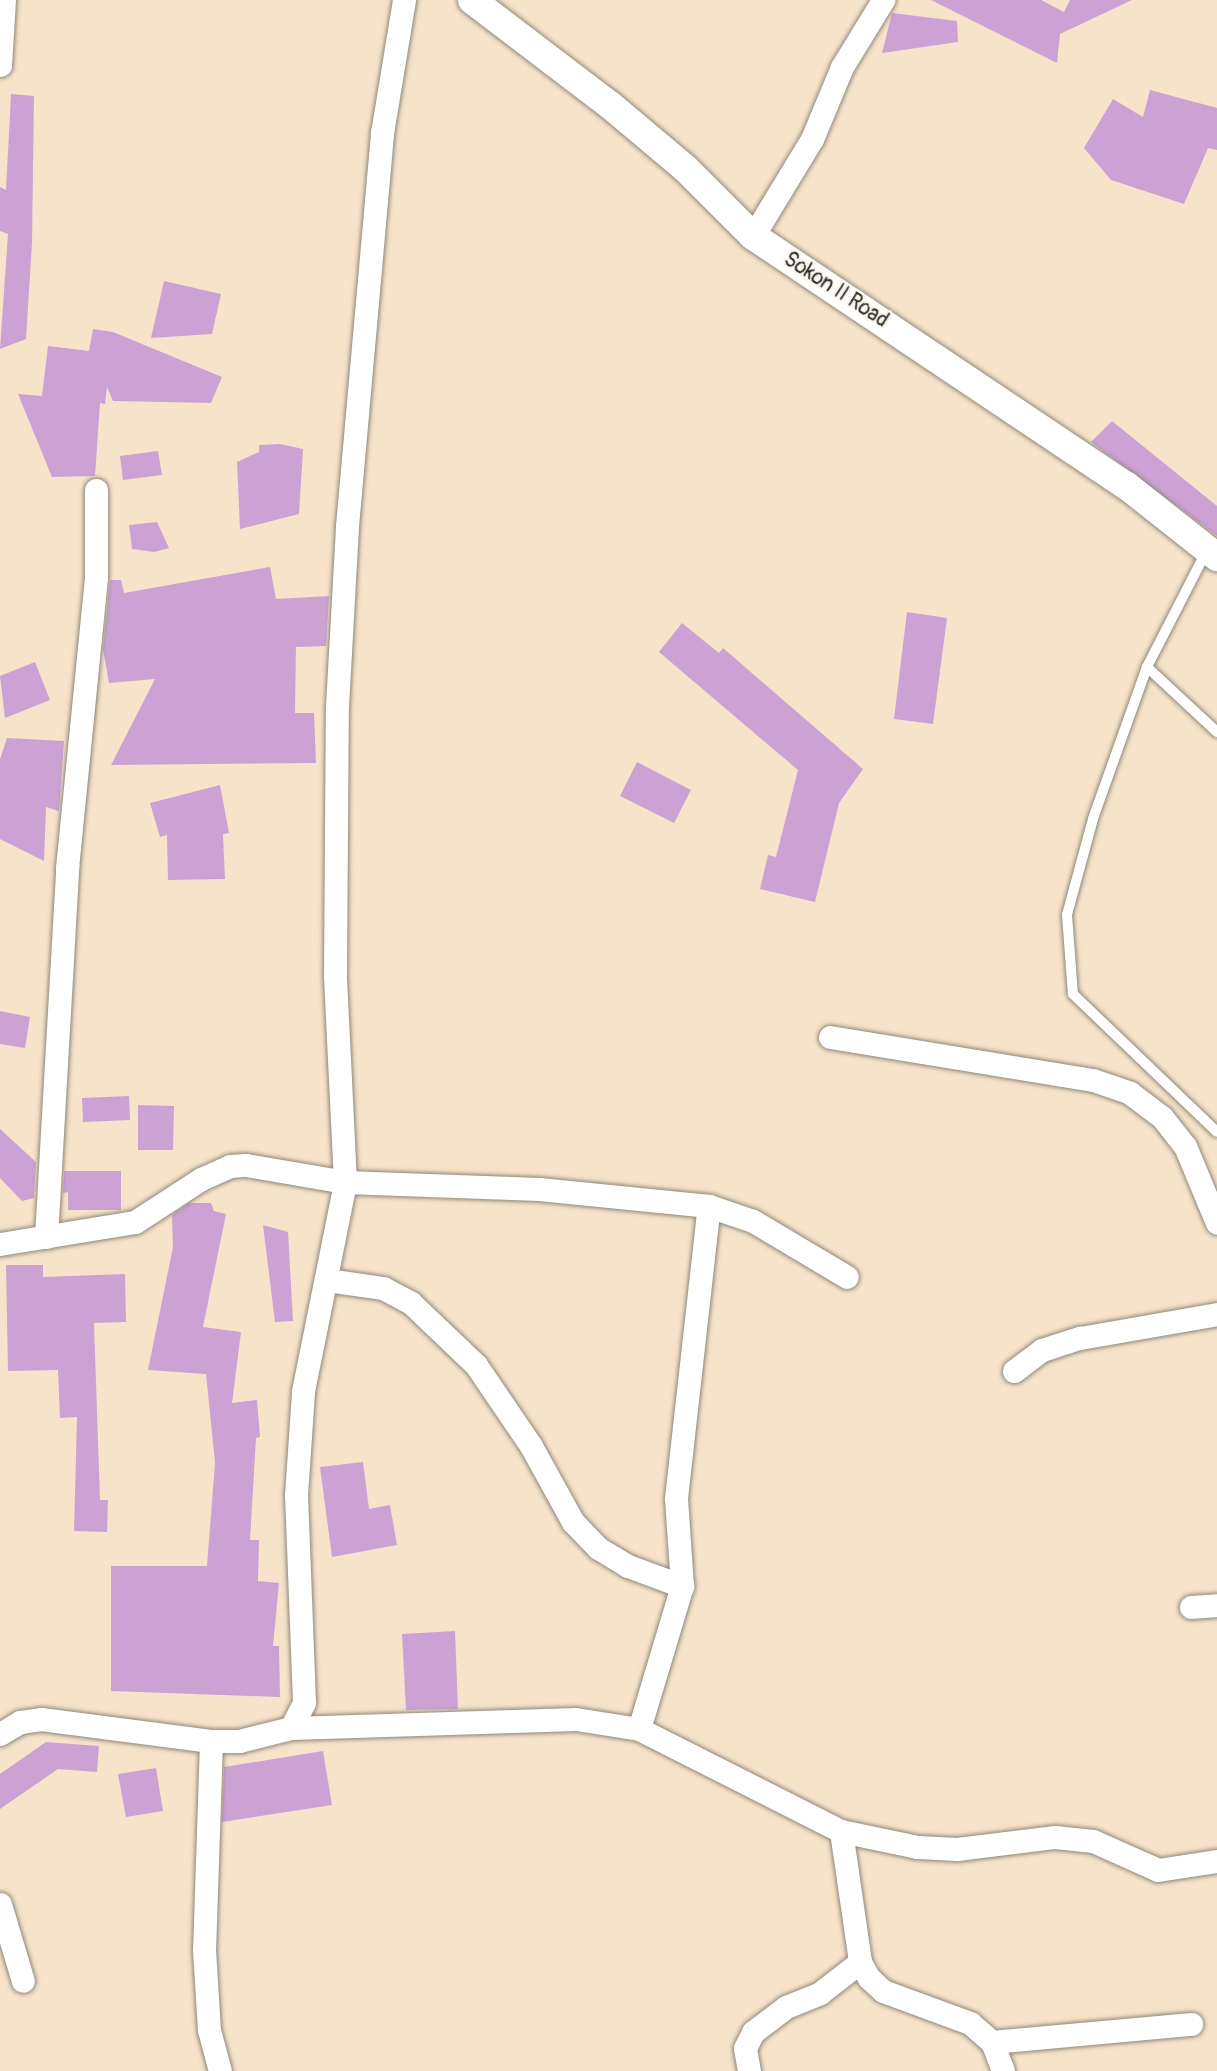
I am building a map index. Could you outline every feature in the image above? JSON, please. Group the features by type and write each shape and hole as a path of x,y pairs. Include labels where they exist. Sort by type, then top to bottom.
{"street":[{"path":"0,65 5,0"},
{"path":"291,1728 304,1702 306,1674 296,1494 303,1391 345,1182 335,975 337,706 347,526 382,133 404,0"},
{"name":"Sokon II Road","path":"472,0 610,105 686,169 753,236 1127,486 1212,554"},
{"path":"753,236 812,139 842,67 883,0"},
{"path":"46,1237 67,868 96,578 96,491"},
{"path":"830,1037 1093,1080 1130,1093 1162,1117 1185,1146 1217,1223"},
{"path":"0,1244 135,1222 230,1166 264,1167 345,1182 539,1189 709,1206 753,1221 847,1277"},
{"path":"639,1729 682,1586 677,1498 709,1206"},
{"path":"327,1280 383,1288 411,1303 476,1365 531,1446 573,1522 598,1548 628,1566 682,1586"},
{"path":"1014,1371 1042,1350 1080,1338 1217,1314"},
{"path":"1191,1607 1217,1605"},
{"path":"0,1734 20,1722 40,1720 211,1741 271,1736 291,1728 576,1719 639,1729 841,1831 917,1847 957,1849 1055,1837 1093,1841 1158,1870 1217,1861"},
{"path":"211,1741 204,1949 209,2030 220,2071"},
{"path":"841,1831 860,1962 883,1991 970,2023 992,2042 1003,2071"},
{"path":"0,1904 23,1981"},
{"path":"749,2071 746,2048 753,2032 786,2007 820,1993 860,1962"},
{"path":"992,2042 1191,2024"}],"lane":[{"path":"1212,554 1147,667 1093,819 1067,915 1073,994 1217,1132"},
{"path":"1147,667 1217,732"}],"building":[{"path":"931,0 1041,0 1064,12 1070,0 1132,0 1060,34 1057,63"},
{"path":"892,13 957,21 958,42 882,53"},
{"path":"1150,90 1217,108 1217,150 1208,148 1184,204 1111,180 1084,148 1113,99 1143,117"},
{"path":"11,94 34,96 32,243 26,339 0,349 8,234 0,231 0,187 6,190"},
{"path":"164,281 221,294 212,334 151,338"},
{"path":"93,329 113,332 222,377 211,403 113,401 107,387 105,404 100,403 95,476 52,477 18,394 42,396 48,346 89,351"},
{"path":"1112,421 1217,506 1217,536 1091,442"},
{"path":"280,444 303,449 299,514 240,529 237,462 259,452 259,445"},
{"path":"158,451 162,475 123,480 120,456"},
{"path":"157,522 169,548 154,552 132,549 129,525"},
{"path":"270,567 276,599 329,596 326,646 296,647 295,713 314,713 316,763 111,765 155,679 109,683 103,649 110,580 121,580 124,593"},
{"path":"907,612 947,618 933,724 894,719"},
{"path":"682,623 719,653 723,648 863,769 839,803 815,902 760,889 768,855 776,857 798,770 659,652"},
{"path":"35,662 50,700 5,718 0,676"},
{"path":"7,738 64,741 59,811 46,807 44,861 0,839 0,759"},
{"path":"637,762 691,790 674,823 620,796"},
{"path":"220,785 229,833 223,834 225,879 168,880 167,835 160,837 150,803"},
{"path":"0,1011 30,1017 25,1048 0,1044"},
{"path":"129,1096 130,1120 83,1122 82,1098"},
{"path":"138,1105 174,1106 173,1150 138,1150"},
{"path":"0,1129 36,1162 34,1198 22,1201 0,1178"},
{"path":"64,1171 121,1171 121,1210 68,1210 68,1192 63,1193"},
{"path":"189,1203 211,1203 214,1211 226,1214 203,1327 241,1332 232,1403 257,1400 260,1437 256,1438 250,1540 259,1540 258,1581 279,1583 273,1646 279,1646 280,1697 111,1691 111,1566 207,1566 215,1463 206,1374 148,1370 173,1247 172,1215"},
{"path":"263,1225 288,1232 293,1321 275,1322"},
{"path":"6,1265 43,1265 43,1277 125,1274 126,1322 94,1323 100,1500 108,1500 107,1532 74,1531 77,1417 60,1418 58,1370 8,1371"},
{"path":"363,1462 369,1509 390,1505 397,1545 332,1557 320,1467"},
{"path":"455,1631 458,1709 406,1710 402,1634"},
{"path":"46,1742 99,1746 97,1772 58,1769 0,1809 0,1774"},
{"path":"323,1751 332,1805 222,1822 224,1767"},
{"path":"156,1768 163,1811 126,1817 118,1774"}]}
